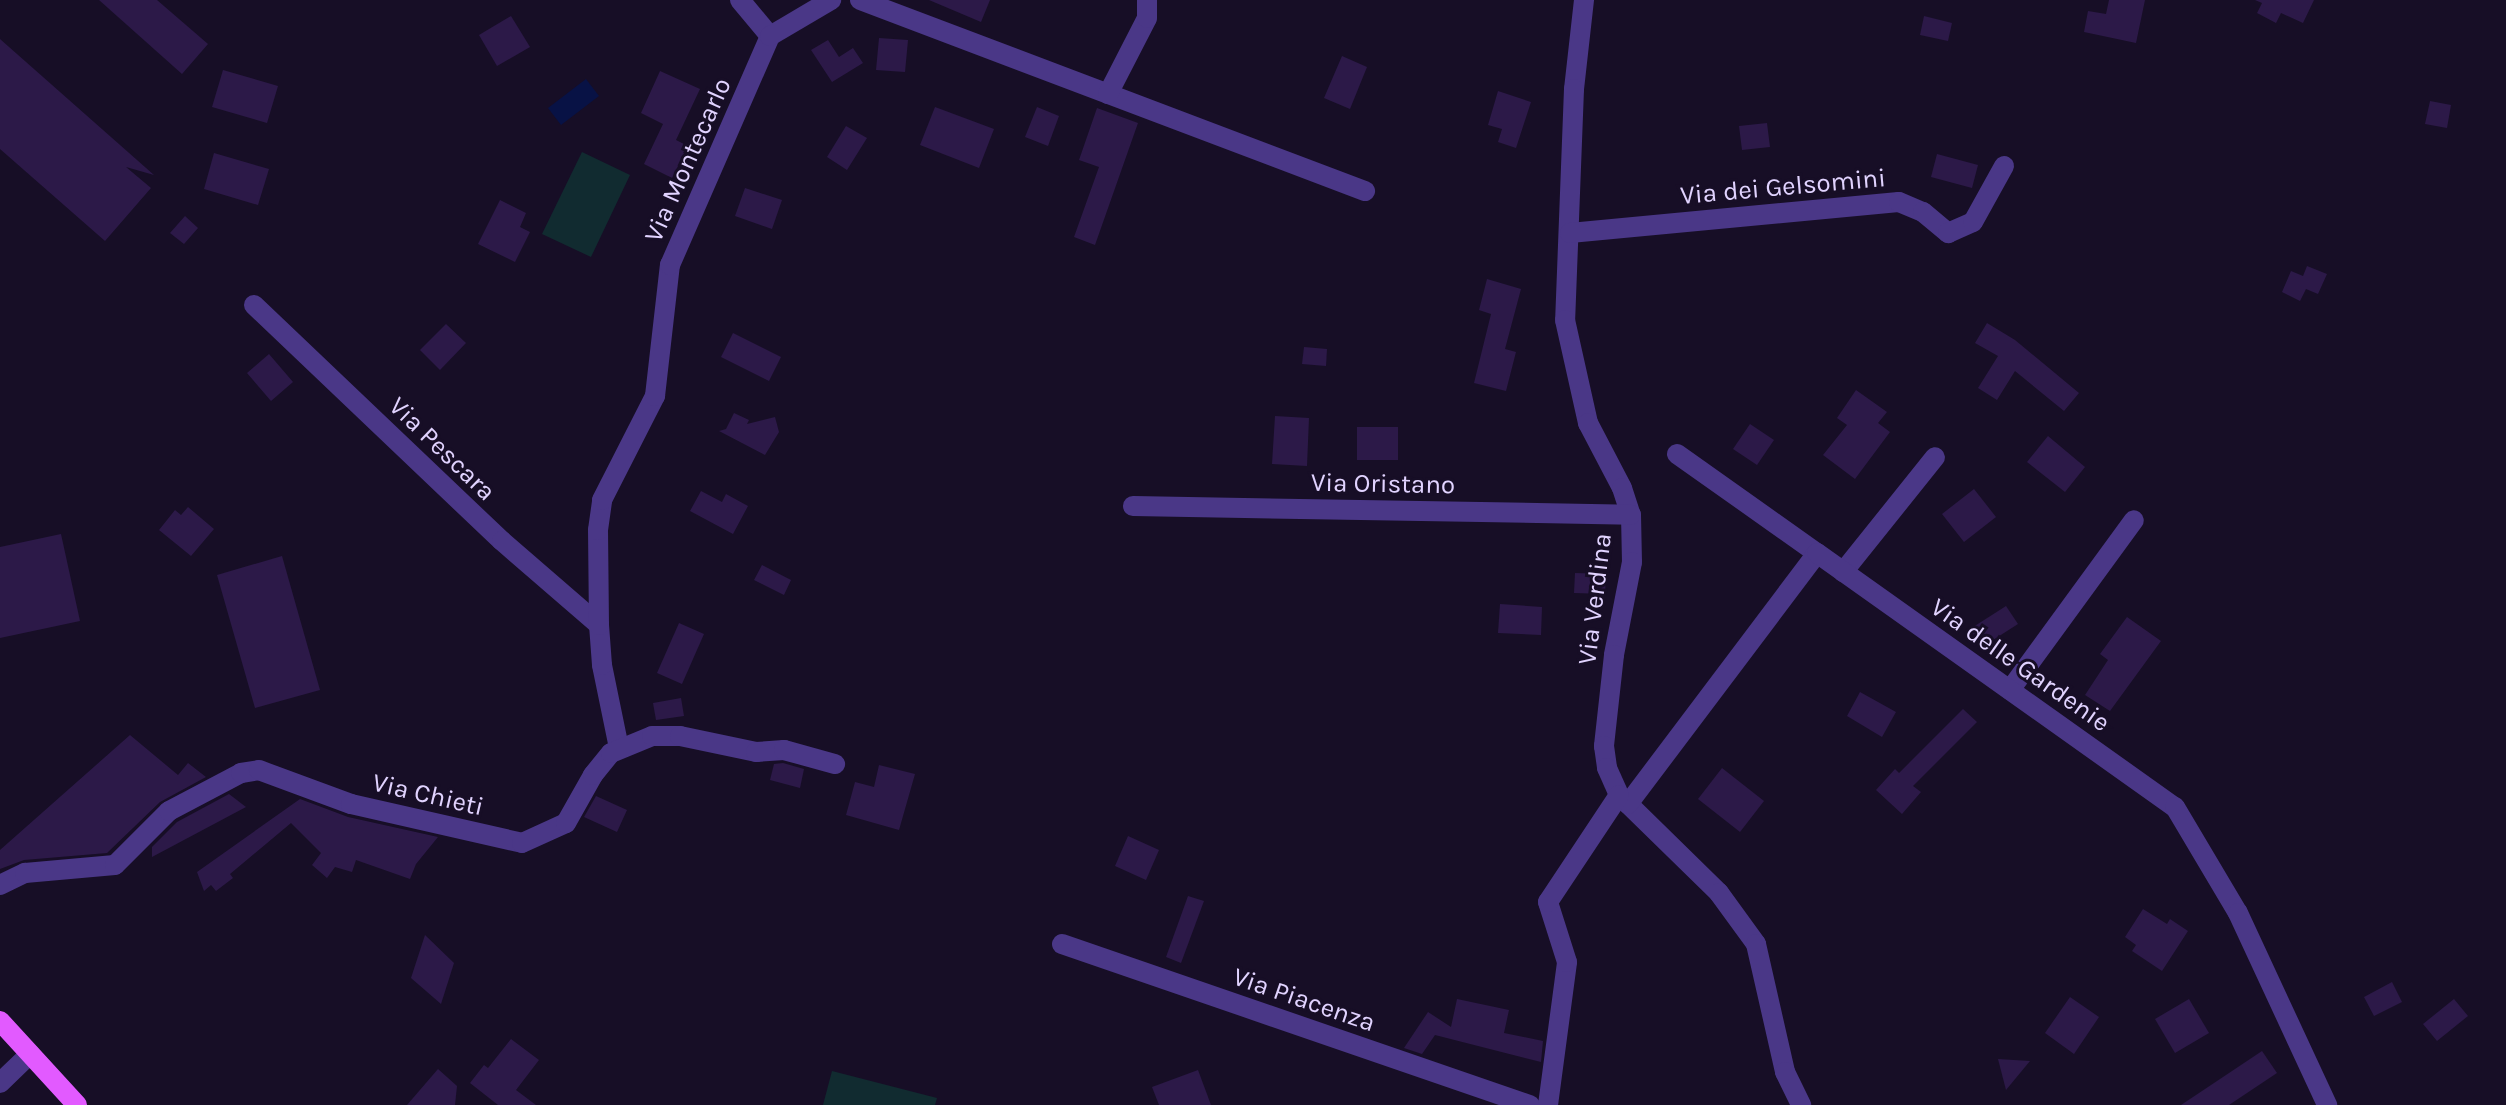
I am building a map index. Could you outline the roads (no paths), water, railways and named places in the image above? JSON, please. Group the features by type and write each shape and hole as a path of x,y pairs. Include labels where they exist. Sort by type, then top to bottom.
{"main road":[{"path":"0,1021 77,1105"}],"street":[{"path":"740,0 770,36 831,0"},
{"path":"860,0 1365,191"},
{"path":"1108,94 1147,18 1147,0"},
{"name":"Via Verdina","path":"1584,0 1574,89 1565,320 1588,423 1622,488 1631,515 1632,562 1614,655 1604,746 1607,768 1624,799 1719,893 1756,944 1785,1072 1801,1105"},
{"name":"Via Montecarlo","path":"619,748 602,665 599,625 598,530 602,500 655,396 670,265 770,36"},
{"name":"Via dei Gelsomini","path":"1570,233 1899,202 1923,212 1948,233 1973,222 2004,166"},
{"name":"Via Pescara","path":"254,305 502,541 599,625"},
{"name":"Via delle Gardenie","path":"1677,454 2175,807 2238,913 2327,1105"},
{"path":"1843,572 1935,457"},
{"name":"Via Oristano","path":"1133,506 1631,515"},
{"path":"2010,690 2134,520"},
{"path":"1548,1105 1567,962 1548,902 1624,799 1817,553"},
{"name":"Via Chieti","path":"0,885 25,873 115,865 169,811 241,773 259,770 351,804 522,843 566,823 593,775 619,748 652,736 680,736 731,749 784,750 835,764"},
{"name":"Via Piacenza","path":"1062,944 1530,1105"},
{"path":"0,1083 30,1054"}]}
